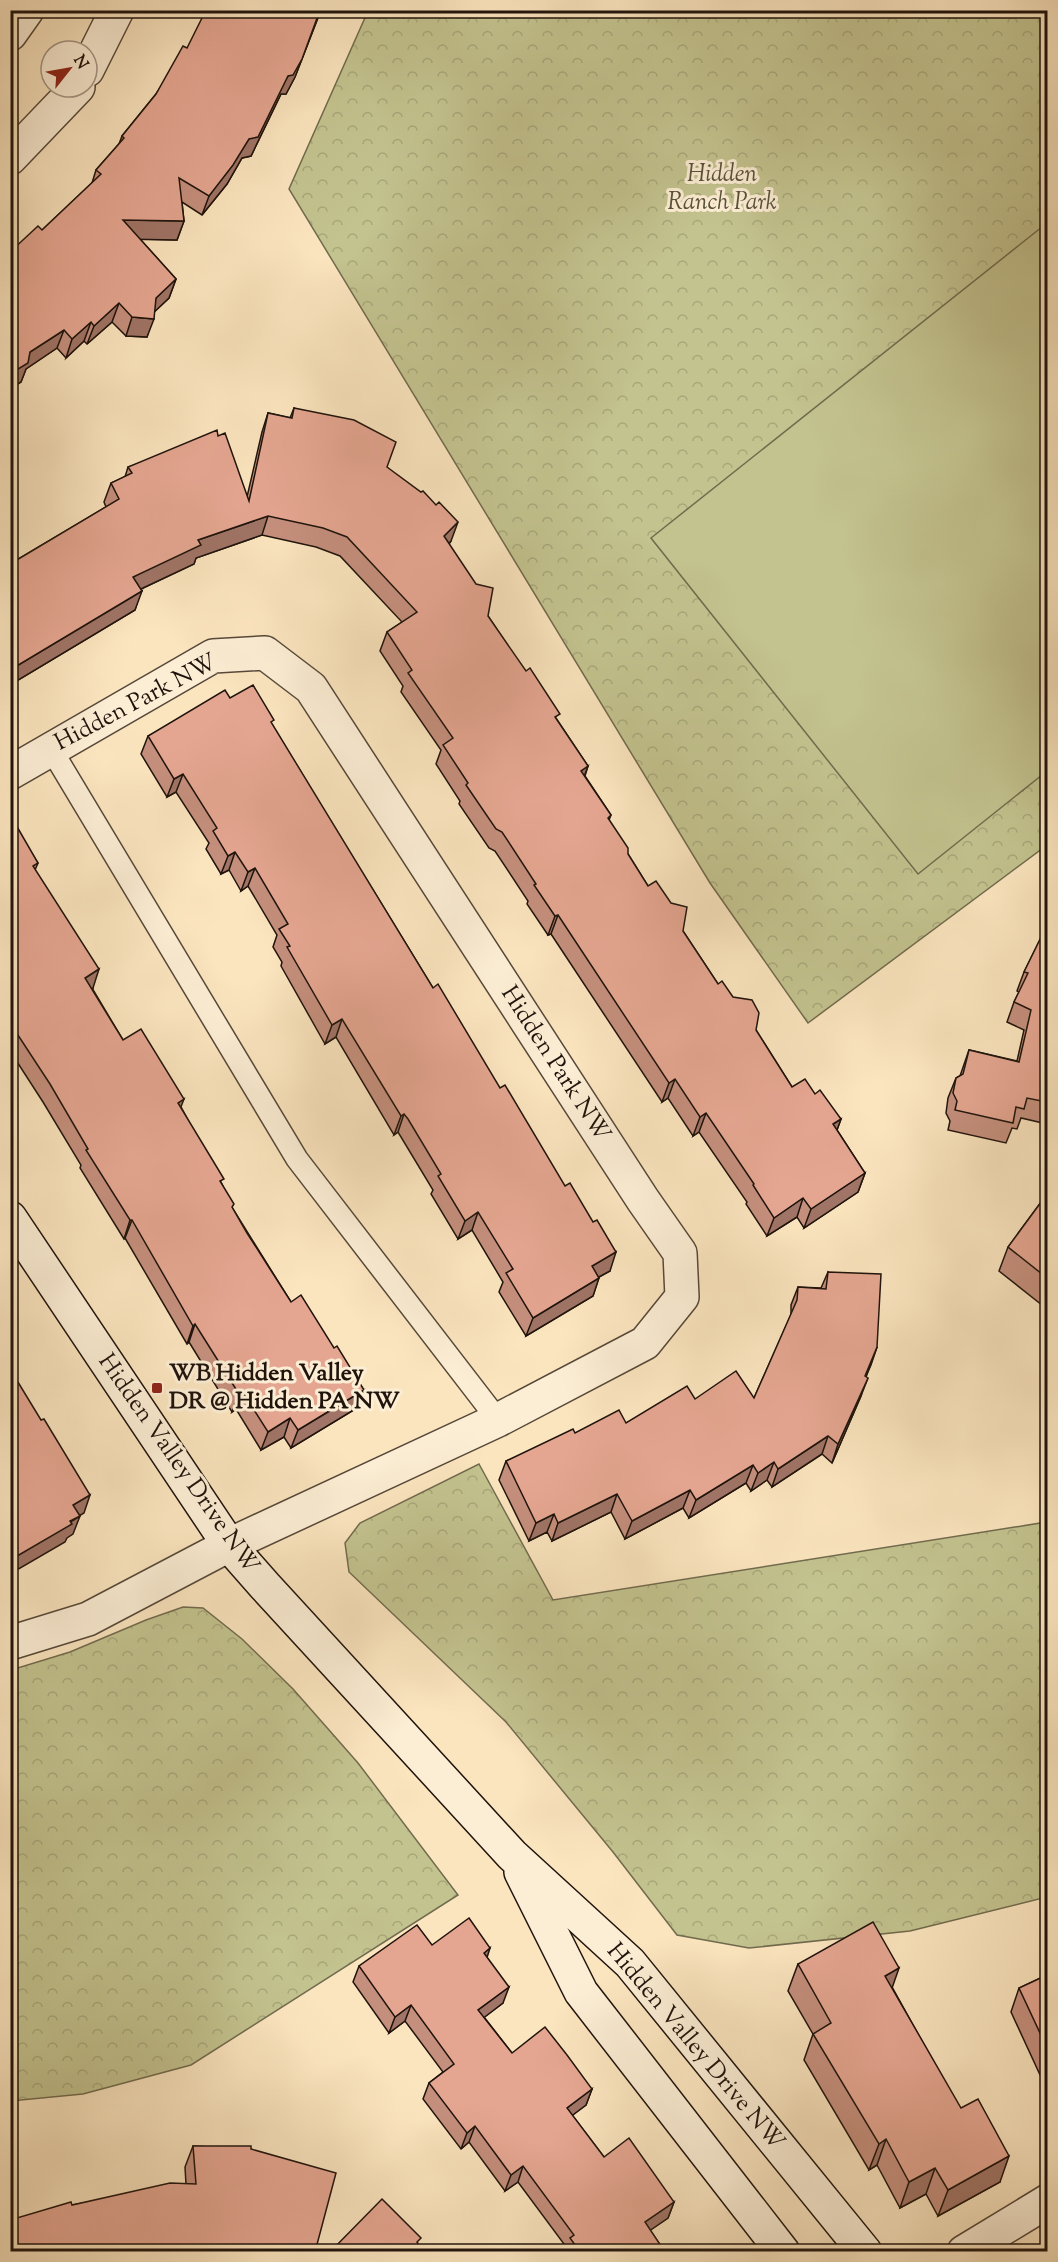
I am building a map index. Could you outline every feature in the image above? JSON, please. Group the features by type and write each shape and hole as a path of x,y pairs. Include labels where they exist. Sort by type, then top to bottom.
{"street":[{"path":"10,34 27,10"},
{"path":"99,45 117,10"},
{"path":"10,158 67,99"},
{"name":"Hidden Park NW","path":"10,773 213,656 265,653 311,688 643,1200 680,1252 682,1297 645,1343 498,1420 230,1545 88,1619 10,1643"},
{"name":"Hidden Valley Drive NW","path":"10,1218 230,1545 281,1604 512,1855 630,1963 865,2252"},
{"name":"Hidden Valley Drive NW","path":"512,1855 581,1992 783,2252"},
{"path":"964,2252 1047,2201"}],"lane":[{"path":"51,749 297,1159 498,1420"}],"green space":[{"name":"Hidden Ranch Park","path":"368,11 1047,11 1047,845 808,1023 710,883 289,189"},
{"path":"1047,223 1047,771 918,874 651,538"},
{"path":"479,1464 553,1600 1047,1522 1047,1897 910,1931 749,1948 677,1935 613,1852 506,1722 349,1572 345,1543 360,1523"},
{"path":"183,1607 203,1608 242,1639 293,1689 358,1763 458,1895 191,2065 83,2094 11,2101 11,1670 70,1652"}],"building":[{"path":"206,10 320,10 302,59 293,75 288,76 258,137 249,139 233,165 209,196 179,178 184,221 123,220 176,279 156,298 154,319 132,317 119,303 94,326 91,322 72,339 64,330 30,352 28,363 10,374 10,252 38,226 42,230 101,174 96,170 124,138 122,136 156,94 183,46 187,48"},
{"path":"294,408 354,420 396,442 387,467 421,492 423,491 436,505 439,502 458,522 444,536 476,584 493,588 488,616 526,671 530,668 560,714 555,717 588,766 581,771 611,815 608,818 628,848 628,854 648,886 656,881 671,903 687,907 683,931 718,984 722,981 733,997 752,1000 759,1013 756,1030 792,1087 805,1079 815,1094 820,1090 841,1119 833,1124 865,1173 811,1209 803,1198 774,1218 706,1113 700,1117 675,1079 669,1083 558,915 555,916 534,885 536,884 502,832 496,829 466,785 468,783 443,745 453,738 408,673 412,670 387,632 417,612 347,537 323,528 268,516 198,540 201,545 133,577 142,591 10,670 10,564 119,499 111,483 132,473 128,467 217,430 218,436 225,433 249,501 268,413 292,418"},
{"path":"253,685 274,720 271,722 433,988 438,984 500,1088 505,1085 565,1186 570,1183 593,1222 597,1220 616,1252 592,1266 599,1278 533,1318 506,1273 513,1269 478,1212 465,1221 438,1176 441,1174 408,1119 404,1114 401,1116 342,1019 332,1025 287,947 290,946 279,929 288,924 255,868 248,872 235,852 228,856 213,831 217,828 183,774 174,779 148,736 225,690 230,698"},
{"path":"12,818 38,863 33,866 99,969 85,978 123,1040 141,1029 184,1099 178,1103 224,1179 220,1181 234,1204 232,1207 247,1233 291,1302 301,1295 334,1348 337,1346 364,1390 298,1430 290,1418 268,1432 242,1391 239,1394 195,1324 193,1326 132,1220 86,1150 88,1149 50,1084 10,1023 10,819"},
{"path":"1047,926 1047,1102 1027,1098 1024,1109 1016,1107 1013,1123 955,1110 957,1101 953,1093 956,1078 963,1074 969,1050 1019,1062 1031,1010 1014,1002 1028,973 1024,972"},
{"path":"1047,1194 1047,1278 1008,1247"},
{"path":"828,1272 881,1274 877,1347 865,1376 868,1378 838,1444 828,1436 778,1469 774,1462 758,1473 753,1465 696,1500 690,1490 632,1521 617,1494 558,1523 554,1514 536,1523 506,1461 573,1429 575,1433 619,1410 626,1423 687,1386 695,1399 736,1371 754,1398 797,1300 798,1287 826,1289"},
{"path":"10,1369 41,1420 44,1419 90,1495 73,1505 80,1516 70,1521 72,1524 12,1559 10,1557"},
{"path":"469,1918 490,1948 484,1953 509,1987 478,2010 512,2053 545,2027 567,2055 592,2089 567,2108 604,2157 629,2138 674,2202 645,2222 665,2252 580,2252 570,2238 574,2235 523,2166 511,2175 475,2126 467,2133 429,2083 454,2064 411,2005 395,2017 359,1966 417,1925 432,1945"},
{"path":"873,1922 899,1968 885,1976 961,2108 978,2099 1009,2156 948,2190 935,2168 909,2182 886,2139 879,2144 813,2034 831,2023 798,1964"},
{"path":"1047,1975 1047,2048 1019,1988"},
{"path":"193,2146 251,2146 251,2149 336,2173 315,2252 10,2252 10,2220 71,2202 72,2205 170,2183 196,2184"},
{"path":"382,2199 421,2238 417,2242 424,2252 330,2252"}],"place":[{"name":"WB Hidden Valley DR @ Hidden PA NW","path":"157,1388"}]}
